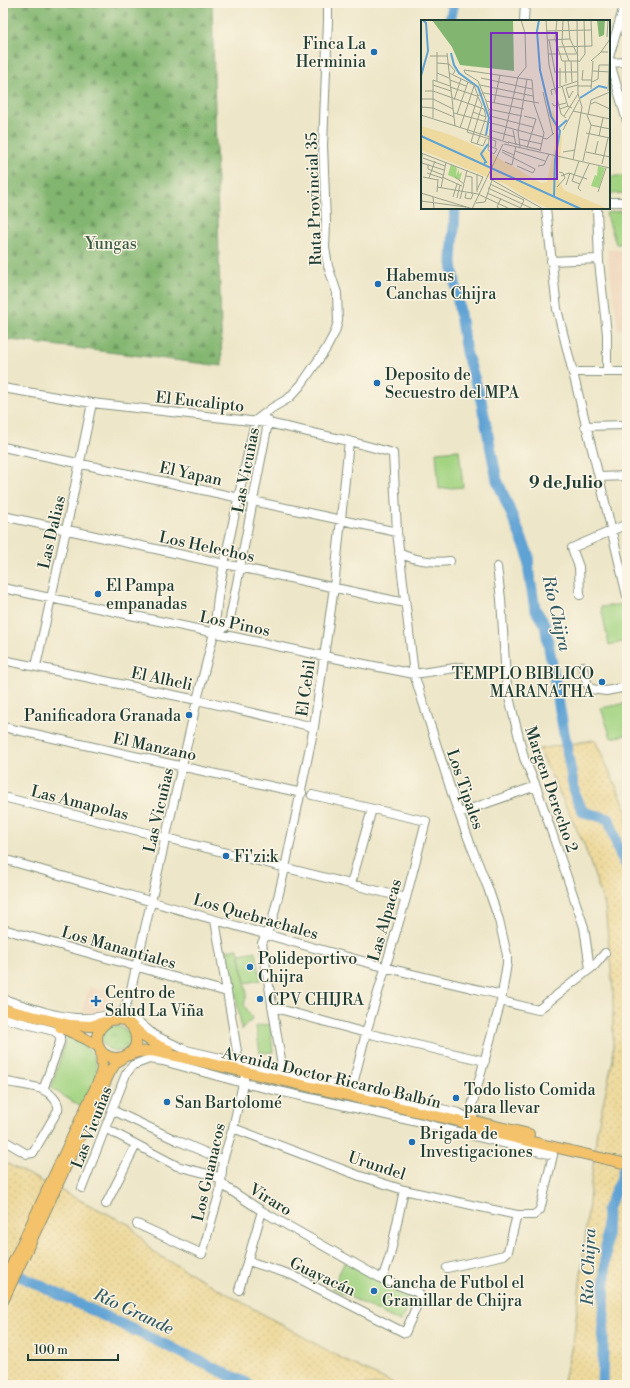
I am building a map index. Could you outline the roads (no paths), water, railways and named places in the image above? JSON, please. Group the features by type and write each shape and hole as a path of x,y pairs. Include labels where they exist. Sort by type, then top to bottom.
{"main road":[{"path":"3,1009 62,1028 86,1039 110,1058 124,1057 138,1052 152,1051 194,1060"},
{"path":"24,1015 80,1026 91,1026 124,1020"},
{"path":"3,1284 110,1072 115,1064 132,1052 137,1040 136,1034 124,1020"},
{"path":"3,1301 99,1080 102,1069 100,1049 97,1039 98,1033 105,1023 124,1020 144,1037 161,1047 194,1060"},
{"name":"Avenida Doctor Ricardo Balbín","path":"194,1060 245,1072 282,1076 304,1086 351,1092 413,1116 473,1124 556,1148 627,1164"},
{"name":"Avenida Doctor Ricardo Balbín","path":"556,1148 627,1157"}],"street":[{"name":"Ruta Provincial 35","path":"266,413 289,398 301,385 326,349 335,332 338,321 337,293 328,266 326,248 323,145 328,3"},
{"path":"524,20 525,3"},
{"path":"610,54 625,3"},
{"path":"610,62 627,62"},
{"path":"610,65 627,121"},
{"path":"610,202 627,202"},
{"path":"546,209 557,309 585,426 599,477 611,532 624,569 627,596"},
{"path":"597,209 599,259 607,334 607,372"},
{"path":"551,261 599,259"},
{"path":"573,372 627,372"},
{"name":"El Eucalipto","path":"3,388 92,403 268,423 349,441 393,453"},
{"name":"Las Dalias","path":"36,666 81,464 92,403"},
{"name":"Las Vicuñas","path":"124,1020 197,700 214,633 218,597 224,564 255,421 266,413 268,423 239,567 234,600 228,625 224,629 214,633"},
{"path":"585,426 627,425"},
{"name":"El Cebil","path":"282,1076 262,943 272,922 286,868 314,727 334,587 349,441"},
{"name":"El Yapan","path":"3,446 397,532"},
{"name":"Los Tipales","path":"393,453 397,532 414,674 459,813 488,888 505,944 507,963 501,998 471,1110 473,1124"},
{"path":"599,477 627,476"},
{"name":"Los Helechos","path":"3,516 405,603"},
{"path":"580,595 579,567 572,548 627,524"},
{"path":"399,553 420,559 441,562 450,561"},
{"name":"Margen Derecho 2","path":"497,567 501,599 508,693 524,758 536,786 584,927 590,969"},
{"name":"Los Pinos","path":"3,588 414,674 462,666"},
{"path":"218,597 228,595 234,600"},
{"name":"El Alheli","path":"3,660 197,700 314,727"},
{"path":"582,666 588,685 591,689 606,691 627,687"},
{"name":"El Manzano","path":"3,727 302,793"},
{"path":"459,813 536,786"},
{"path":"312,795 372,809 351,884"},
{"name":"Las Amapolas","path":"3,797 406,898"},
{"name":"Las Alpacas","path":"351,1092 366,1033 406,898 426,821 372,809"},
{"name":"Los Quebrachales","path":"3,860 215,920 501,998 538,1010 558,996 590,969"},
{"path":"215,920 239,1063"},
{"name":"Los Manantiales","path":"3,929 227,992"},
{"path":"590,969 605,954"},
{"path":"3,999 76,1018 124,1020 186,1050 239,1063 282,1076 351,1092 459,1113 473,1124"},
{"path":"272,1007 366,1033 485,1061"},
{"path":"3,1018 54,1031 59,1034 61,1038 60,1042 43,1090"},
{"name":"Las Vicuñas","path":"82,1188 129,1069 144,1061 163,1061 243,1083"},
{"name":"Los Guanacos","path":"137,1224 202,1254 220,1191 223,1160 233,1128 245,1072"},
{"path":"3,1081 43,1090 58,1102 59,1106 33,1153 27,1154 3,1140"},
{"path":"243,1083 302,1096 413,1116 556,1148"},
{"path":"302,1096 304,1086"},
{"path":"112,1110 223,1160"},
{"name":"Viraro","path":"105,1128 178,1166 216,1176 227,1188 262,1211 382,1279 419,1293 420,1298"},
{"name":"Urundel","path":"233,1128 360,1176 404,1190 517,1215 534,1216 540,1210 556,1148"},
{"path":"106,1204 136,1145"},
{"path":"382,1279 390,1256 404,1190"},
{"path":"239,1290 262,1211"},
{"path":"447,1268 504,1255 508,1251 517,1215"},
{"name":"Guayacán","path":"248,1261 292,1275 405,1333 420,1298"}],"waterway":[{"name":"Río Chijra","path":"450,20 453,7 451,3"},
{"name":"Río Chijra","path":"455,209 452,263 466,352 481,400 497,480 528,554 529,572 535,609 545,625 575,795 583,812 609,819 620,854 627,866"},
{"name":"Río Chijra","path":"602,1385 607,1209 621,1180 627,1155"},
{"name":"Río Grande","path":"3,1268 250,1385"}],"place":[{"name":"Finca La Herminia","path":"374,52"},
{"name":"Habemus Canchas Chijra","path":"378,284"},
{"name":"Deposito de Secuestro del MPA","path":"377,383"},
{"name":"El Pampa empanadas","path":"98,594"},
{"name":"TEMPLO BIBLICO MARANATHA","path":"602,682"},
{"name":"Panificadora Granada","path":"189,715"},
{"name":"Fi'zi:k","path":"226,856"},
{"name":"Polideportivo Chijra","path":"250,967"},
{"name":"CPV CHIJRA","path":"260,999"},
{"name":"Centro de Salud La Viña","path":"96,1001"},
{"name":"Todo listo Comida para llevar","path":"456,1098"},
{"name":"San Bartolomé","path":"167,1102"},
{"name":"Brigada de Investigaciones","path":"412,1142"},
{"name":"Cancha de Futbol el Gramillar de Chijra","path":"374,1291"}],"district":[{"name":"9 de Julio","path":"566,482"}],"park label":[{"name":"Yungas","path":"111,243"}]}
